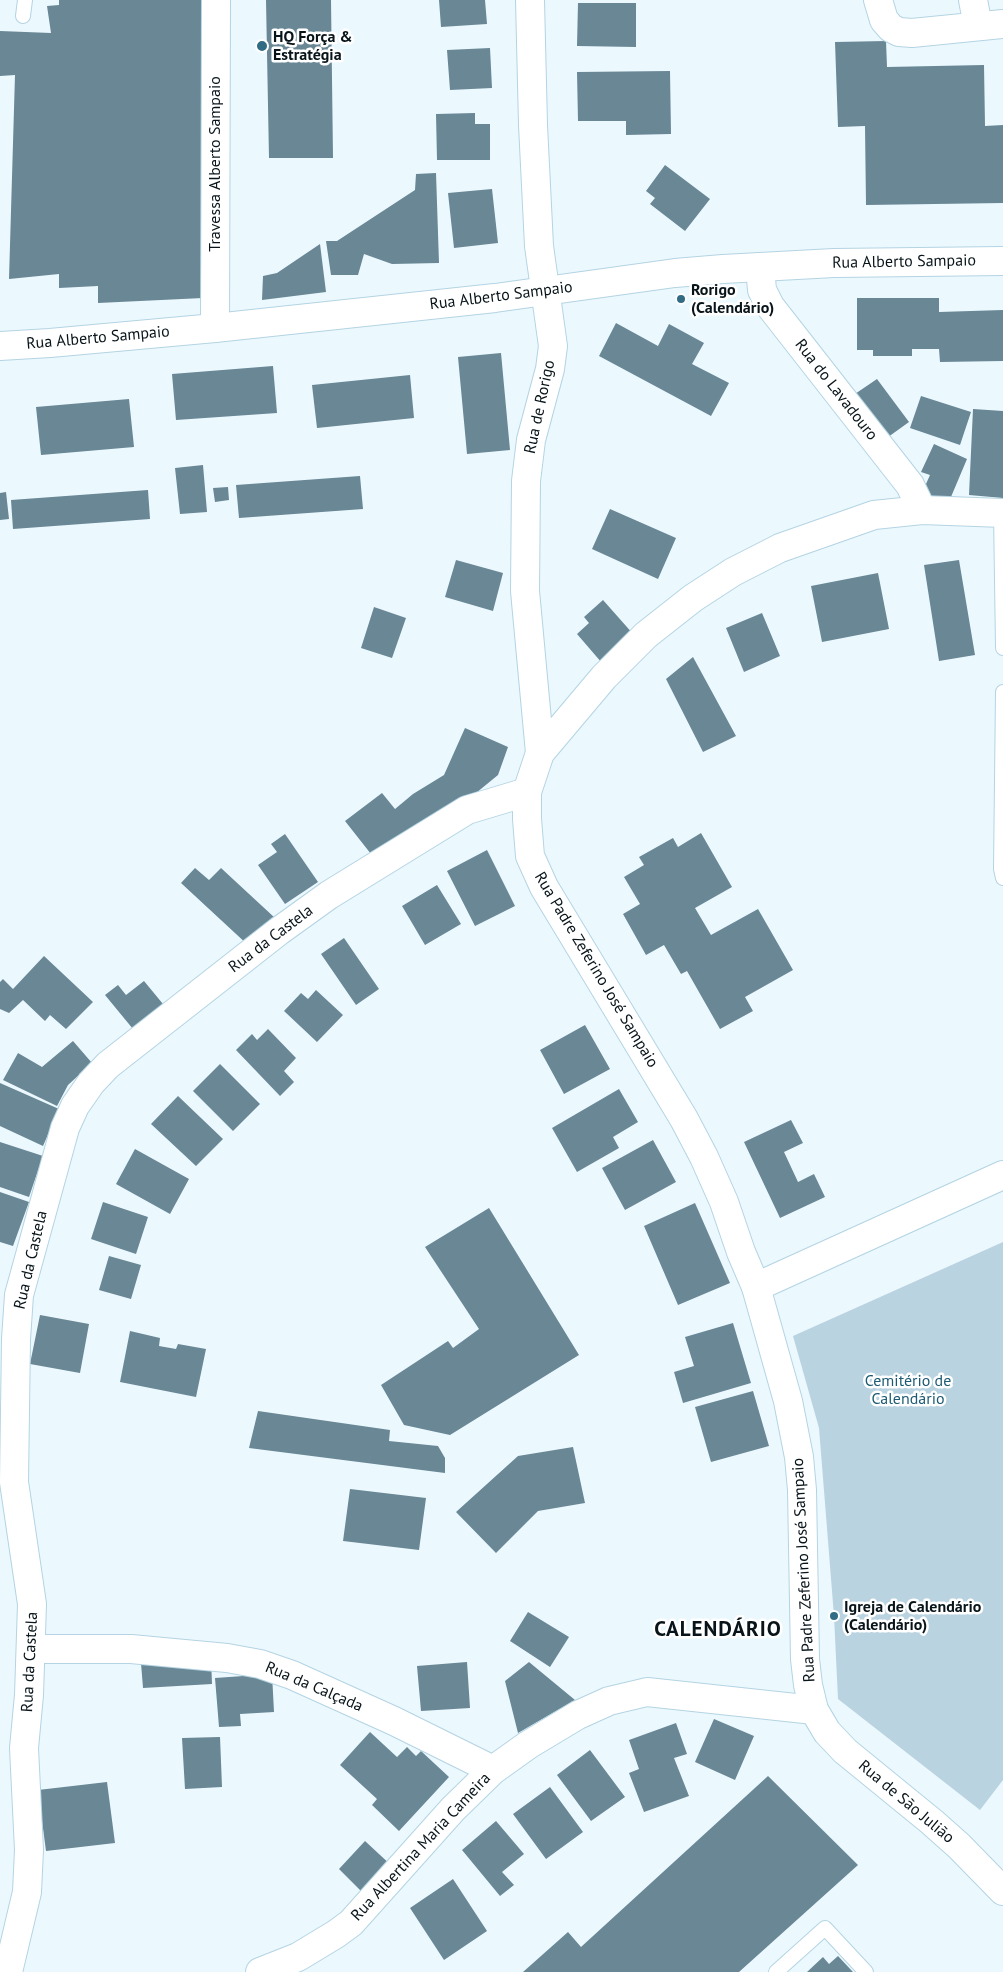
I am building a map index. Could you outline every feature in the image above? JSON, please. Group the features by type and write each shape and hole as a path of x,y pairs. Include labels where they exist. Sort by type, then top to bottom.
{"street":[{"name":"Travessa Alberto Sampaio","path":"215,328 216,0"},
{"name":"Rua de Rorigo","path":"530,0 540,246 552,346 550,369 531,440 526,481 525,591 540,753"},
{"path":"878,0 884,20 891,28 899,32 912,33 990,25 973,0"},
{"name":"Rua Alberto Sampaio","path":"0,346 215,328 495,298 675,273 760,266 834,263 1003,261"},
{"name":"Rua do Lavadouro","path":"760,266 762,290 770,306 910,485 922,510"},
{"name":"Rua Padre Zeferino José Sampaio","path":"814,1710 808,1685 805,1659 802,1490 799,1457 788,1401 756,1287 741,1252 724,1202 692,1134 544,887 530,856 527,792 540,753 604,677 646,635 693,598 733,572 780,548 874,515 922,510 1002,513"},
{"name":"Rua da Castela","path":"8,1972 27,1884 30,1850 24,1748 32,1604 14,1482 16,1339 20,1295 65,1128 91,1083 121,1054 279,931 329,895 467,810 527,792"},
{"path":"756,1287 1003,1176"},
{"name":"Rua da Calçada","path":"31,1649 131,1649 227,1658 260,1664 292,1675 377,1713 493,1770"},
{"name":"Rua Albertina Maria Cameira","path":"260,1972 298,1958 351,1923 453,1809 493,1770 528,1745 578,1715 609,1701 647,1692 814,1710"},
{"name":"Rua de São Julião","path":"814,1710 826,1732 845,1751 959,1846 1003,1892"}],"lane":[{"path":"23,16 24,0"},
{"path":"1002,513 1003,648"},
{"path":"1003,692 1001,869 1003,878"},
{"path":"776,1972 825,1928 866,1972"}],"green space":[{"name":"Cemitério de Calendário","path":"1003,1242 1003,1780 980,1810 838,1699 834,1616 819,1428 793,1336"}],"building":[{"path":"59,0 206,0 203,298 98,303 98,286 59,288 59,274 9,279 15,75 0,76 0,31 51,33 47,6 59,5"},
{"path":"266,0 331,0 333,158 269,158"},
{"path":"439,0 485,0 487,24 441,27"},
{"path":"578,3 636,3 636,47 577,46"},
{"path":"886,41 887,67 984,65 985,126 1003,125 1003,203 866,205 865,126 838,127 835,42"},
{"path":"490,48 492,88 450,90 447,50"},
{"path":"670,71 671,134 626,135 626,121 578,121 577,72"},
{"path":"475,113 475,124 490,124 490,160 437,160 436,114"},
{"path":"665,165 710,199 685,231 650,204 655,198 646,191"},
{"path":"436,173 439,263 392,264 364,254 358,275 331,275 326,241 337,241 415,190 416,174"},
{"path":"492,189 498,243 454,248 448,193"},
{"path":"320,244 326,292 262,300 263,276 277,273"},
{"path":"857,298 939,298 939,312 1003,310 1003,361 940,362 939,349 912,349 912,356 873,356 873,350 857,350"},
{"path":"616,323 658,346 669,324 704,343 692,364 729,383 711,416 599,356"},
{"path":"501,353 510,450 467,454 458,357"},
{"path":"273,366 277,413 176,420 172,374"},
{"path":"410,375 414,418 317,428 312,385"},
{"path":"877,379 909,422 884,440 852,396"},
{"path":"921,396 971,412 960,445 910,428"},
{"path":"129,399 134,447 41,455 36,407"},
{"path":"973,409 1003,411 1003,498 969,495"},
{"path":"934,444 967,459 948,504 922,493 930,475 921,472"},
{"path":"203,465 207,512 180,514 175,468"},
{"path":"360,476 363,509 239,518 236,485"},
{"path":"228,487 229,500 215,502 213,488"},
{"path":"148,490 150,519 13,529 11,500"},
{"path":"6,492 9,519 0,520 0,493"},
{"path":"610,509 676,538 658,579 592,549"},
{"path":"456,560 503,573 493,611 445,597"},
{"path":"959,560 975,655 939,661 924,565"},
{"path":"878,573 889,629 822,642 811,586"},
{"path":"603,600 634,635 602,663 577,634 589,623 584,617"},
{"path":"374,607 406,618 392,658 361,648"},
{"path":"762,613 780,656 744,672 726,628"},
{"path":"693,657 736,736 703,752 666,679"},
{"path":"465,728 508,747 498,775 476,793 437,813 371,854 345,821 382,793 395,809 413,794 444,775"},
{"path":"701,833 732,887 695,908 711,935 758,909 793,970 745,997 753,1011 720,1029 687,971 681,974 664,945 646,955 623,914 640,904 624,877 644,865 639,857 673,838 678,847"},
{"path":"285,834 318,882 285,904 258,865 277,852 271,844"},
{"path":"487,850 515,906 475,926 447,871"},
{"path":"195,868 209,880 221,868 275,918 249,946 181,883"},
{"path":"437,885 461,924 425,945 402,906"},
{"path":"344,938 379,989 356,1005 321,954"},
{"path":"44,956 93,1002 66,1029 50,1015 45,1021 23,1000 9,1013 0,1009 0,982 3,979 13,989"},
{"path":"144,981 163,1004 133,1029 105,995 118,985 126,995"},
{"path":"316,990 343,1015 317,1042 284,1011 301,993 308,999"},
{"path":"585,1025 610,1069 564,1094 540,1050"},
{"path":"268,1029 296,1058 284,1071 294,1082 280,1096 236,1050 252,1034 257,1040"},
{"path":"73,1041 92,1063 68,1085 57,1106 3,1080 18,1053 42,1067"},
{"path":"220,1064 260,1104 233,1131 193,1091"},
{"path":"0,1083 59,1109 43,1146 0,1126"},
{"path":"619,1089 638,1122 613,1137 619,1148 577,1172 552,1128"},
{"path":"178,1096 223,1139 196,1166 151,1124"},
{"path":"791,1120 803,1143 784,1152 798,1182 814,1174 825,1197 780,1218 744,1142"},
{"path":"653,1140 676,1182 625,1210 602,1168"},
{"path":"0,1142 43,1156 29,1197 0,1187"},
{"path":"135,1149 189,1179 170,1214 116,1184"},
{"path":"0,1192 29,1202 13,1246 0,1242"},
{"path":"103,1202 148,1217 136,1254 91,1239"},
{"path":"695,1203 730,1283 678,1305 644,1226"},
{"path":"489,1208 579,1355 450,1435 404,1425 381,1385 448,1341 453,1348 479,1329 425,1247"},
{"path":"109,1256 141,1265 131,1299 99,1290"},
{"path":"40,1315 89,1324 80,1373 30,1364"},
{"path":"733,1323 751,1383 683,1403 674,1372 694,1366 685,1337"},
{"path":"130,1331 160,1338 159,1346 176,1349 178,1344 206,1349 196,1397 120,1382"},
{"path":"753,1391 769,1446 711,1462 695,1407"},
{"path":"258,1411 390,1430 389,1441 438,1446 445,1458 445,1473 249,1448"},
{"path":"573,1447 585,1503 538,1511 496,1553 456,1512 518,1456"},
{"path":"350,1489 426,1498 419,1550 343,1541"},
{"path":"528,1612 569,1637 550,1667 510,1641"},
{"path":"211,1658 212,1684 143,1688 141,1663"},
{"path":"467,1662 470,1708 421,1711 417,1666"},
{"path":"529,1662 575,1700 518,1733 505,1681"},
{"path":"272,1674 274,1712 240,1714 241,1726 219,1727 215,1678"},
{"path":"714,1719 754,1736 735,1780 695,1762"},
{"path":"676,1723 687,1754 674,1758 689,1796 644,1812 629,1773 639,1769 629,1740"},
{"path":"370,1732 397,1757 407,1747 416,1756 421,1751 449,1777 399,1831 372,1805 377,1799 340,1765"},
{"path":"220,1737 222,1787 185,1789 182,1738"},
{"path":"590,1750 625,1797 591,1821 557,1775"},
{"path":"768,1776 858,1865 739,1972 523,1972 568,1932 581,1947"},
{"path":"107,1782 115,1843 46,1851 38,1790"},
{"path":"550,1787 583,1832 546,1859 513,1814"},
{"path":"496,1821 524,1854 502,1872 514,1885 500,1896 462,1850"},
{"path":"365,1841 393,1867 366,1896 339,1869"},
{"path":"453,1879 487,1931 444,1960 410,1908"},
{"path":"838,1956 853,1972 807,1972 823,1957 829,1964"}],"place":[{"name":"HQ Força & Estratégia","path":"262,46"},
{"name":"Rorigo (Calendário)","path":"681,299"},
{"name":"Igreja de Calendário (Calendário)","path":"834,1616"}],"district":[{"name":"CALENDÁRIO","path":"718,1630"}]}
